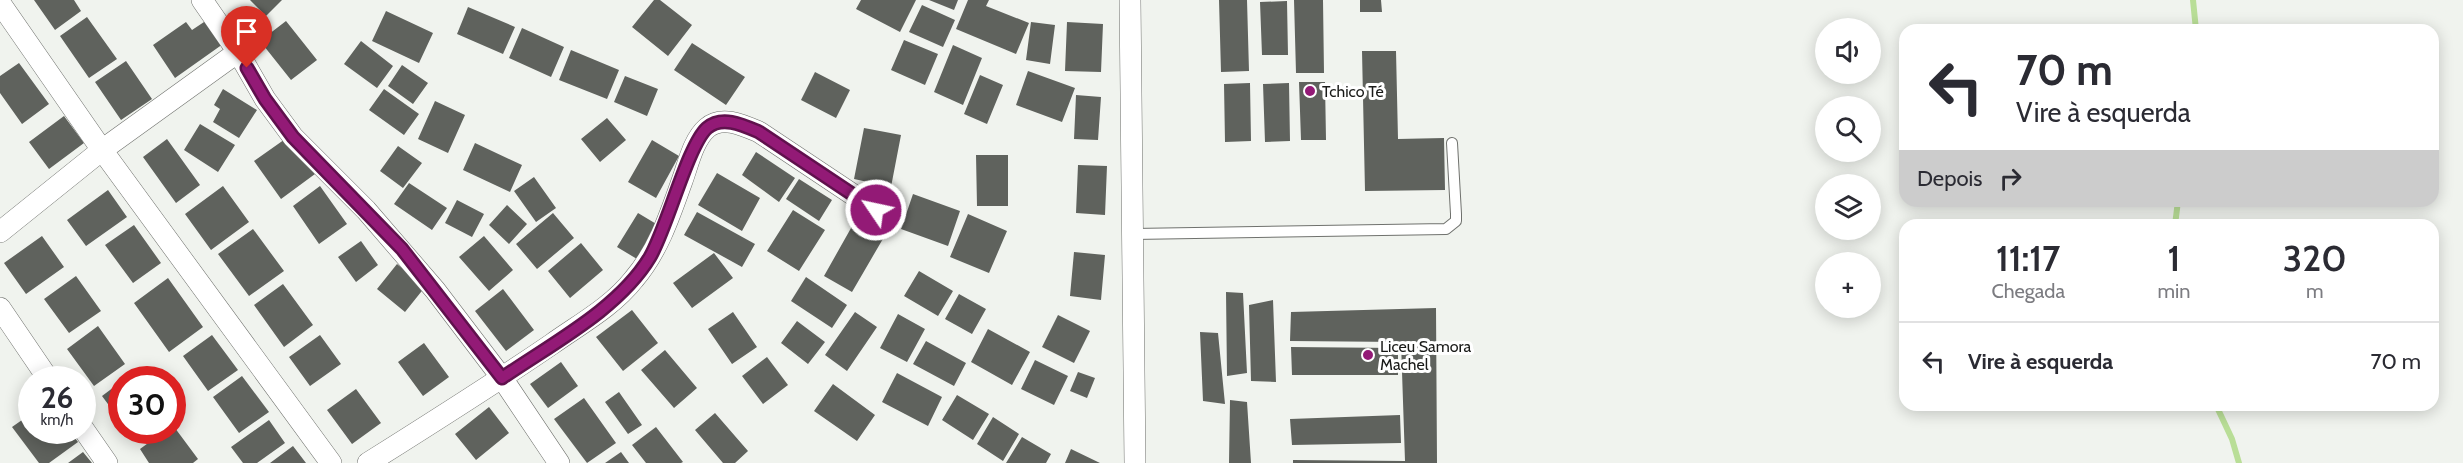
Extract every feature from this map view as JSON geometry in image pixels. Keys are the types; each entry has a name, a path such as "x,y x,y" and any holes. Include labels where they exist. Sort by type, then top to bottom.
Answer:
{"street":[{"path":"202,0 238,52 265,99 293,137 402,249 502,378 558,463"},
{"path":"1130,0 1135,463"},
{"path":"0,3 102,150 331,463"},
{"path":"0,232 102,150 238,52"},
{"path":"368,463 502,378 609,304 634,280 650,258 667,223 696,143 707,128 721,122 739,123 759,132 876,210"},
{"path":"0,308 39,366"},
{"path":"94,444 107,463"}],"lane":[{"path":"1133,234 1446,229 1456,221 1452,143"}],"building":[{"path":"34,0 74,0 81,11 55,30"},
{"path":"250,0 282,0 266,16"},
{"path":"654,0 660,0 692,25 668,56 632,27"},
{"path":"861,0 916,0 900,32 856,9"},
{"path":"929,0 958,0 954,10"},
{"path":"968,0 989,0 986,6 1029,23 1016,54 956,29"},
{"path":"1219,0 1247,0 1249,71 1221,72"},
{"path":"1294,0 1323,0 1324,73 1296,73"},
{"path":"1360,0 1381,0 1382,12 1360,12"},
{"path":"1287,1 1288,55 1262,55 1260,2"},
{"path":"922,5 955,20 943,47 909,32"},
{"path":"468,7 515,27 503,54 457,34"},
{"path":"386,11 433,33 419,63 372,41"},
{"path":"87,17 117,59 89,78 60,36"},
{"path":"207,20 223,44 175,78 153,45 186,22 192,30"},
{"path":"286,21 317,60 291,80 260,41"},
{"path":"1031,22 1055,25 1050,64 1026,60"},
{"path":"1067,22 1103,24 1101,72 1065,71"},
{"path":"522,28 564,47 551,77 509,58"},
{"path":"904,40 938,54 925,85 891,70"},
{"path":"361,41 393,66 377,88 344,64"},
{"path":"692,43 745,77 726,105 674,70"},
{"path":"953,45 982,58 963,105 934,92"},
{"path":"571,50 619,70 607,99 559,80"},
{"path":"1362,51 1396,51 1398,139 1444,138 1445,190 1365,191"},
{"path":"126,61 152,99 121,120 95,82"},
{"path":"19,63 49,104 22,124 0,93 0,76"},
{"path":"402,65 428,83 413,104 388,86"},
{"path":"1028,71 1075,88 1062,122 1016,105"},
{"path":"815,72 850,90 836,118 801,100"},
{"path":"980,75 1003,85 987,124 964,114"},
{"path":"625,76 658,89 647,116 614,102"},
{"path":"1299,82 1325,82 1326,140 1301,140"},
{"path":"1250,83 1251,141 1225,142 1224,84"},
{"path":"1289,83 1290,141 1265,142 1263,84"},
{"path":"223,89 257,110 239,138 213,122 220,109 214,105"},
{"path":"384,89 419,114 404,135 369,110"},
{"path":"1076,95 1101,97 1098,140 1074,139"},
{"path":"435,101 465,115 448,153 418,139"},
{"path":"64,116 84,143 49,169 29,142"},
{"path":"607,118 626,140 600,162 581,139"},
{"path":"200,124 235,145 218,172 184,150"},
{"path":"864,128 901,135 891,187 854,179"},
{"path":"288,137 315,174 281,199 254,161"},
{"path":"167,139 200,185 176,203 143,157"},
{"path":"652,140 679,156 656,198 628,182"},
{"path":"475,143 522,165 510,192 463,170"},
{"path":"398,146 422,163 403,188 380,171"},
{"path":"756,152 795,178 779,202 742,175"},
{"path":"976,155 1008,155 1008,206 977,206"},
{"path":"1078,165 1107,166 1105,215 1076,213"},
{"path":"717,173 760,198 742,231 698,205"},
{"path":"534,177 556,208 536,222 514,191"},
{"path":"799,179 832,200 819,221 786,199"},
{"path":"409,183 447,208 432,230 394,204"},
{"path":"223,186 249,222 211,250 185,214"},
{"path":"320,186 347,224 319,244 293,206"},
{"path":"108,190 127,217 86,246 67,220"},
{"path":"913,194 960,211 948,246 901,229"},
{"path":"457,200 484,214 472,237 445,223"},
{"path":"507,205 527,224 509,244 489,225"},
{"path":"793,210 825,230 799,271 767,251"},
{"path":"697,212 755,244 742,267 684,235"},
{"path":"553,213 574,238 537,269 516,244"},
{"path":"638,213 658,225 637,259 617,247"},
{"path":"968,214 1007,231 989,273 950,257"},
{"path":"855,221 884,237 852,292 824,276"},
{"path":"134,225 161,263 133,283 105,245"},
{"path":"253,229 284,271 249,296 218,254"},
{"path":"42,236 64,267 26,294 4,263"},
{"path":"484,236 513,270 489,291 459,257"},
{"path":"361,241 378,265 356,282 338,257"},
{"path":"581,243 603,270 570,298 548,271"},
{"path":"1074,252 1105,255 1101,300 1070,296"},
{"path":"714,253 733,278 692,308 673,283"},
{"path":"397,264 425,287 405,312 377,289"},
{"path":"919,271 953,291 938,316 904,296"},
{"path":"76,276 101,311 69,333 44,299"},
{"path":"806,277 847,305 832,328 791,301"},
{"path":"168,278 203,327 169,352 134,303"},
{"path":"283,284 313,325 284,347 254,305"},
{"path":"503,289 534,330 506,351 475,311"},
{"path":"1226,292 1243,293 1247,373 1227,376"},
{"path":"959,294 986,309 972,334 945,319"},
{"path":"1273,300 1276,382 1251,381 1249,305"},
{"path":"1436,308 1437,463 1293,463 1293,460 1405,461 1401,342 1290,341 1291,312"},
{"path":"632,310 658,343 623,371 596,337"},
{"path":"733,312 757,347 732,364 708,329"},
{"path":"855,312 877,327 847,371 825,355"},
{"path":"898,314 925,329 907,362 880,348"},
{"path":"1058,315 1090,331 1074,363 1042,347"},
{"path":"797,321 825,342 808,364 781,343"},
{"path":"98,326 125,364 108,366 108,376 96,385 96,366 79,366 67,349"},
{"path":"988,329 1030,352 1012,385 971,362"},
{"path":"1200,332 1218,333 1225,404 1203,401"},
{"path":"212,335 238,370 208,391 183,356"},
{"path":"320,335 341,364 310,386 289,357"},
{"path":"926,341 966,363 954,386 913,364"},
{"path":"424,343 449,377 423,396 398,362"},
{"path":"1291,347 1398,348 1398,375 1292,375"},
{"path":"665,350 697,388 674,408 641,370"},
{"path":"767,357 788,385 763,404 742,376"},
{"path":"1035,360 1068,376 1054,405 1021,389"},
{"path":"561,362 578,386 548,408 530,384"},
{"path":"1078,372 1095,378 1087,398 1070,391"},
{"path":"897,373 942,397 928,426 882,402"},
{"path":"242,376 269,412 239,433 213,397"},
{"path":"833,384 875,415 857,441 814,411"},
{"path":"356,389 381,423 352,444 327,410"},
{"path":"108,392 108,404 102,396"},
{"path":"619,392 642,425 628,434 605,402"},
{"path":"957,395 989,414 973,440 942,420"},
{"path":"584,398 616,443 587,463 554,419"},
{"path":"1230,400 1247,402 1251,463 1229,463"},
{"path":"489,407 509,433 476,460 455,434"},
{"path":"715,413 748,451 735,463 723,463 695,430"},
{"path":"1400,415 1401,443 1292,445 1290,419"},
{"path":"993,417 1019,434 1003,461 977,444"},
{"path":"269,420 285,443 257,463 243,463 231,447"},
{"path":"18,423 18,435 12,427"},
{"path":"656,427 683,462 646,463 632,445"},
{"path":"1022,437 1051,454 1046,463 1006,463"},
{"path":"186,443 198,459 193,463 149,463 140,449 147,444"},
{"path":"25,444 75,444 49,463 39,463"},
{"path":"293,446 306,463 270,463"},
{"path":"1071,449 1100,463 1065,463"},
{"path":"83,452 92,463 68,463"},
{"path":"621,452 629,463 605,463"}],"waterway":[{"path":"2193,0 2195,24"},
{"path":"2176,219 2177,207"},
{"path":"2219,411 2232,439 2239,463"}],"place":[{"name":"Tchico Té","path":"1310,91"},
{"name":"Liceu Samora Machel","path":"1368,355"}],"route":[{"path":"247,68 265,99 293,137 402,249 502,378 609,304 634,280 650,258 667,223 696,143 707,128 721,122 739,123 759,132 876,210"}]}
